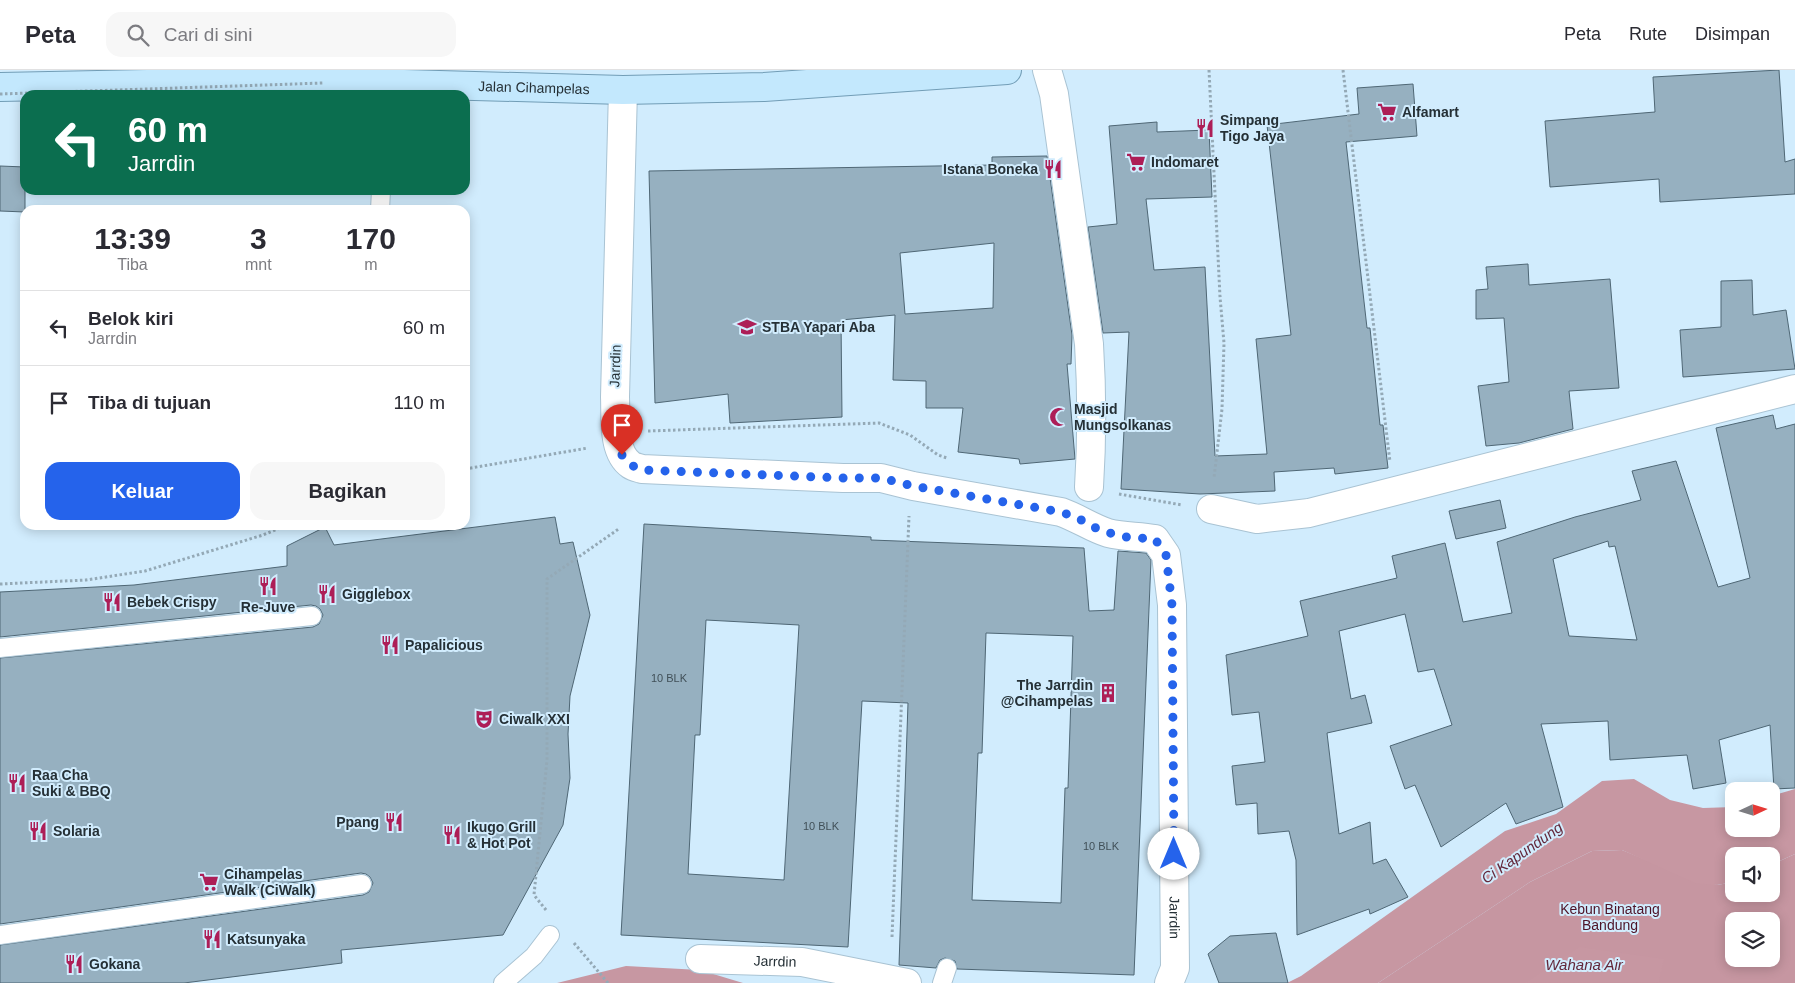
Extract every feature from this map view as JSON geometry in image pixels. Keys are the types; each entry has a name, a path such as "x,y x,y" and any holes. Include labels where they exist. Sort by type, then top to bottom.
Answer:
{"main road":[{"name":"Jalan Cihampelas","path":"0,87 294,81 623,90 764,87 1007,70"}],"street":[{"path":"1047,70 1054,94 1089,344 1091,383 1089,488"},
{"name":"Jarrdin","path":"623,90 615,397 618,443 622,455 631,465 642,470 881,478 913,486 1061,512 1106,532 1126,537 1152,538 1157,541 1166,555 1172,605 1175,968 1169,983"},
{"path":"1211,509 1257,519 1309,514 1795,390"},
{"name":"Jarrdin","path":"700,959 802,962 907,983"}],"lane":[{"path":"0,648 312,616"},
{"path":"0,935 362,884"},
{"path":"502,983 534,956 550,935"}],"path":[{"path":"1209,70 1224,343 1222,408 1211,509"},
{"path":"1343,70 1394,492"},
{"path":"130,90 324,84"},
{"path":"0,94 20,93"},
{"path":"470,468 618,443"},
{"path":"552,917 534,895 547,760 547,579 620,528"},
{"path":"0,584 86,580 145,570 275,530"},
{"path":"892,937 908,530"},
{"path":"571,939 608,983"}],"green space":[{"name":"Kebun Binatang Bandung","path":"1622,850 1717,885 1725,884 1725,902 1780,902 1780,861 1795,854 1795,983 1378,983 1530,882 1592,851"}],"water":[{"name":"Ci Kapundung","path":"1634,779 1670,800 1703,808 1725,807 1725,838 1780,838 1780,793 1795,789 1795,854 1780,861 1780,847 1725,847 1725,884 1717,885 1695,883 1622,850 1592,851 1530,882 1378,983 1287,983 1301,976 1505,831 1556,814 1602,781"},
{"name":"Wahana Air","path":"1579,947 1664,959 1659,982 1525,983"},
{"path":"626,966 700,970 743,983 557,983"}],"building":[{"path":"1779,70 1785,162 1795,159 1795,194 1660,202 1659,179 1550,187 1545,121 1655,112 1653,77"},
{"path":"1413,84 1417,136 1346,142 1367,328 1370,328 1380,425 1383,425 1388,468 1335,474 1334,468 1274,472 1275,491 1200,494 1121,489 1129,332 1103,333 1088,227 1117,224 1109,126 1157,122 1157,132 1209,130 1212,197 1146,199 1154,270 1205,267 1215,456 1267,454 1256,339 1291,335 1267,125 1359,114 1357,88"},
{"name":"STBA Yapari Aba","path":"1047,156 1072,335 1071,364 1067,364 1075,459 1020,464 1019,459 958,452 963,408 926,408 926,381 893,380 895,315 841,320 842,417 730,423 728,394 655,403 649,171 992,165 992,157","holes":["994,243 993,308 905,314 900,253"]},
{"path":"0,166 20,167 20,195 25,195 25,205 20,205 20,212 0,211"},
{"path":"1528,264 1529,285 1610,279 1619,388 1569,391 1573,429 1519,443 1486,446 1478,386 1509,382 1504,318 1476,319 1476,290 1488,289 1486,267"},
{"path":"1752,280 1753,315 1786,310 1795,369 1683,377 1680,330 1721,327 1721,281"},
{"path":"1773,415 1776,429 1795,424 1795,788 1780,789 1780,782 1774,782 1770,725 1719,740 1726,782 1693,789 1687,755 1610,760 1608,721 1541,724 1563,807 1516,824 1506,803 1441,847 1415,785 1405,789 1390,746 1452,725 1434,669 1418,672 1405,614 1339,631 1351,699 1365,695 1372,723 1327,733 1339,834 1370,822 1373,864 1386,859 1408,897 1370,914 1369,909 1297,935 1296,860 1289,831 1258,834 1257,803 1236,805 1232,766 1265,762 1259,712 1232,715 1226,655 1308,636 1300,601 1397,578 1392,556 1445,543 1463,622 1512,613 1497,542 1575,517 1641,500 1632,471 1676,461 1718,587 1750,578 1716,428","holes":["1608,541 1609,547 1615,546 1637,640 1569,636 1553,559"]},
{"path":"1500,500 1506,528 1456,539 1449,511"},
{"path":"555,517 560,544 573,542 590,615 570,696 568,734 570,778 563,825 503,935 341,950 342,963 184,983 0,983 0,945 363,895 369,892 373,883 370,877 361,873 0,924 0,658 313,627 319,624 323,615 320,609 311,605 0,637 0,592 134,585 287,566 287,546 319,530 326,530 334,545 452,530 470,530 470,528"},
{"path":"644,524 871,537 871,540 1084,548 1089,611 1114,610 1118,551 1146,553 1151,560 1134,975 957,969 955,961 945,958 940,960 936,968 899,965 908,703 862,701 848,947 621,935","holes":["706,620 799,625 784,880 688,874 695,735 700,735","986,633 1073,636 1068,788 1065,788 1061,903 972,900 978,753 982,753"]},
{"path":"1276,933 1288,983 1219,983 1208,954 1230,936"}],"place":[{"name":"Alfamart","path":"1387,112"},
{"name":"Simpang Tigo Jaya","path":"1205,128"},
{"name":"Indomaret","path":"1136,162"},
{"name":"Istana Boneka","path":"1053,169"},
{"name":"STBA Yapari Aba","path":"747,327"},
{"name":"Masjid Mungsolkanas","path":"1059,417"},
{"name":"Re-Juve","path":"268,586"},
{"name":"Gigglebox","path":"327,594"},
{"name":"Bebek Crispy","path":"112,602"},
{"name":"Papalicious","path":"390,645"},
{"name":"The Jarrdin @Cihampelas","path":"1108,693"},
{"name":"Ciwalk XXI","path":"484,719"},
{"name":"Raa Cha Suki & BBQ","path":"17,783"},
{"name":"Ppang","path":"394,822"},
{"name":"Solaria","path":"38,831"},
{"name":"Ikugo Grill & Hot Pot","path":"452,835"},
{"name":"Cihampelas Walk (CiWalk)","path":"209,882"},
{"name":"Katsunyaka","path":"212,939"},
{"name":"Gokana","path":"74,964"}],"route":[{"path":"622,455 631,465 642,470 881,478 913,486 1061,512 1106,532 1126,537 1155,539 1166,555 1170,575 1172,605 1174,854"}]}
